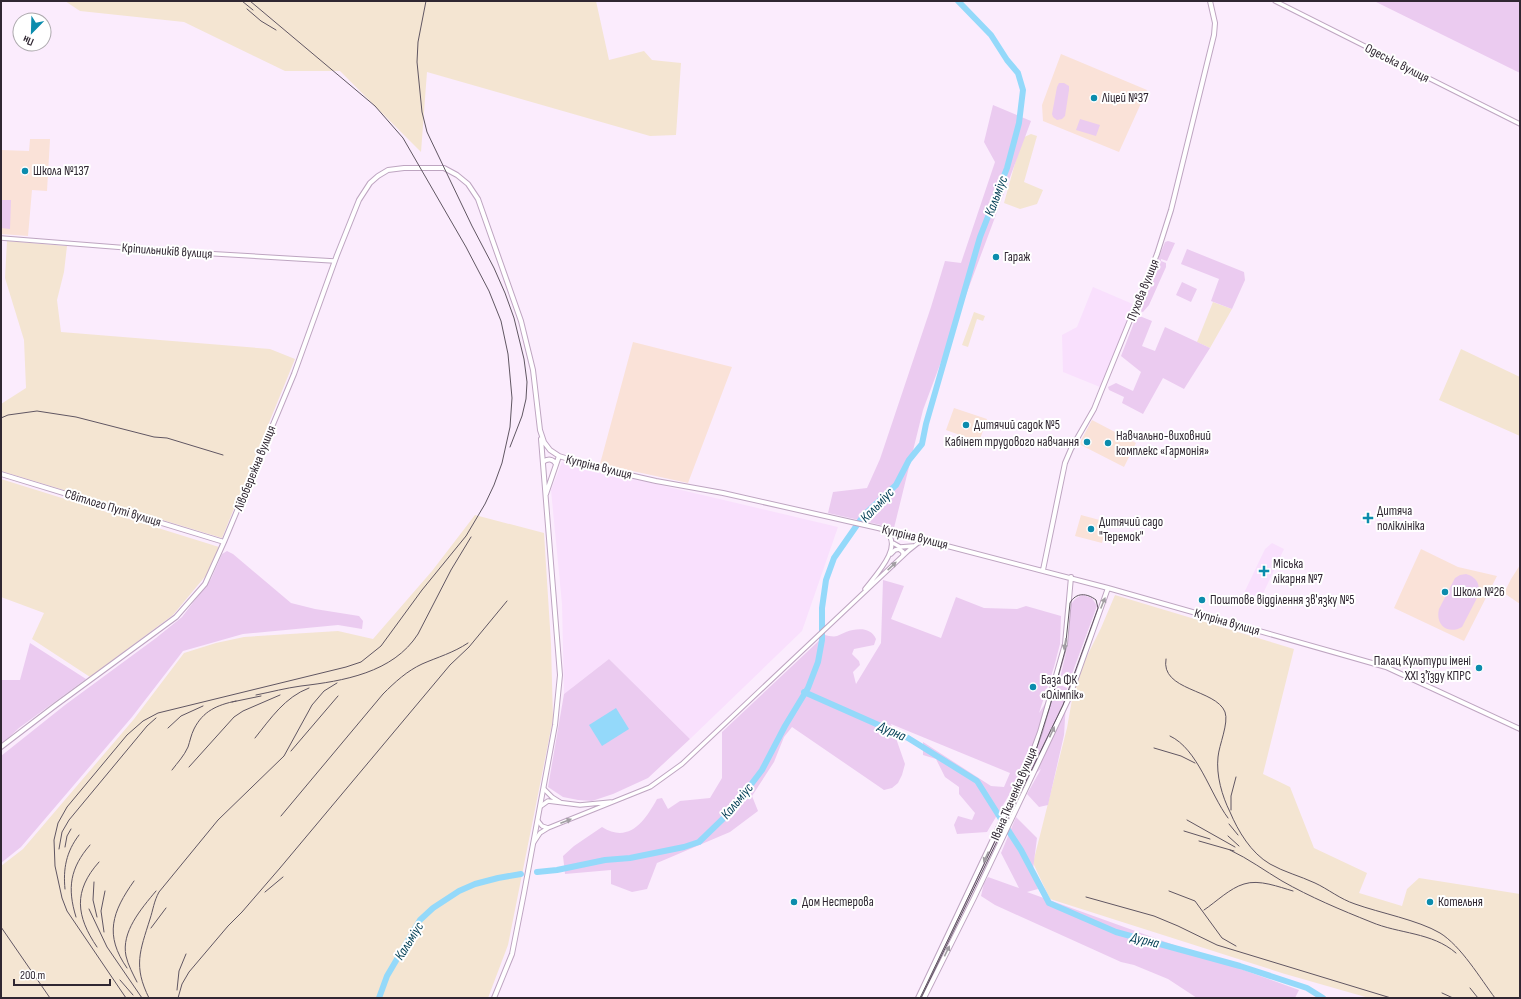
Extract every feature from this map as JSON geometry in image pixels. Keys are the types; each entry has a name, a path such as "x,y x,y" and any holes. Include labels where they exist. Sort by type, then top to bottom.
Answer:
{"main road":[{"name":"Пухова вулиця","path":"1043,570 1065,464 1071,449 1094,409 1142,292 1165,231 1214,35 1215,22 1210,1"},
{"name":"Лівобережна вулиця","path":"1,747 176,617 205,584 294,374 334,261 359,200 370,183 388,170 404,168 445,169"},
{"name":"Купріна вулиця","path":"445,169 457,175 474,191 488,224 522,328 533,370 540,430 544,442 550,450 559,456 594,467 656,481 723,493 901,533 1108,588 1386,667 1520,729"},
{"path":"494,998 512,954 544,789 555,725 560,675 540,430"},
{"path":"545,497 559,456"},
{"path":"543,462 546,459 556,464"},
{"name":"Світлого Путі вулиця","path":"1,474 224,542"},
{"name":"Івана Ткаченка вулиця","path":"918,998 1027,768 1040,732 1065,644 1071,578"},
{"name":"Івана Ткаченка вулиця","path":"924,998 1069,698 1108,588"}],"street":[{"name":"Одеська вулиця","path":"1275,1 1520,124"},
{"name":"Кріпильників вулиця","path":"1,238 166,251 334,261"},
{"path":"880,528 888,533 892,542 900,547 912,546 928,540"},
{"path":"890,554 892,542 896,536 901,533"},
{"path":"534,842 540,833 548,828 650,788 682,764 908,551 912,546 912,536"},
{"path":"860,596 890,554 898,549 903,552 903,555"},
{"path":"544,789 552,797 561,802"},
{"path":"541,806 548,801 580,805 616,801"},
{"path":"538,821 542,826 548,828"}],"shaded area":[{"path":"65,1 596,1 609,60 644,51 652,60 681,63 676,135 650,136 427,72 421,152 340,71 285,71 184,22 80,11"},
{"path":"1374,1 1520,1 1520,73"},
{"name":"Ліцей №37","path":"1061,54 1147,90 1119,152 1043,121 1042,105"},
{"path":"1059,83 1064,83 1069,86 1069,90 1065,116 1062,119 1057,120 1052,114"},
{"path":"993,105 1031,121 923,410 894,528 828,513 833,492 867,488 880,459 945,261 961,263 995,162 984,142"},
{"path":"1080,119 1100,125 1096,136 1076,130"},
{"path":"1031,134 1037,136 1024,182 1043,190 1037,204 1020,209 1004,203 1022,138"},
{"name":"Школа №137","path":"30,139 50,139 47,191 32,190 28,236 1,234 1,150 29,151"},
{"path":"1,200 11,200 10,229 1,228"},
{"path":"7,241 67,246 64,272 57,300 61,332 270,349 295,359 222,538 1,471 1,404 26,388 24,340 5,278"},
{"path":"1168,241 1175,243 1167,261 1161,259 1161,261 1166,263 1166,267 1149,305 1143,312 1137,310 1165,242"},
{"path":"1187,249 1244,272 1245,280 1232,309 1211,301 1219,279 1181,264"},
{"path":"1182,282 1197,289 1191,302 1176,295"},
{"path":"1093,287 1135,305 1100,387 1063,372 1062,335 1077,327"},
{"path":"1213,302 1232,309 1210,348 1197,342"},
{"path":"974,312 985,316 983,321 977,319 968,347 962,345"},
{"path":"1137,315 1152,321 1142,346 1155,351 1165,327 1210,348 1184,389 1163,378 1143,414 1122,403 1124,397 1109,390 1108,387 1116,383 1133,391 1141,372 1121,356"},
{"path":"633,342 732,367 688,483 600,464"},
{"path":"1461,349 1520,377 1520,436 1439,400"},
{"name":"Дитячий садок №5","path":"954,408 987,419 979,442 946,430"},
{"name":"Навчально-виховний комплекс «Гармонія»","path":"1092,420 1136,443 1124,467 1079,444"},
{"path":"562,462 838,527 802,631 690,739 609,659 564,694 562,604 551,490"},
{"path":"1,479 219,547 208,573 173,615 90,677 32,639 44,613 1,597"},
{"path":"475,515 544,533 551,644 553,719 508,945 488,998 1,998 1,866 23,849 134,719 184,653 216,643 244,637 338,631 373,639 432,571"},
{"name":"Дитячий садо \"Теремок\"","path":"1081,515 1107,522 1102,543 1075,536"},
{"name":"Міська лікарня №7","path":"1272,543 1284,549 1260,600 1244,593 1265,549"},
{"name":"Школа №26","path":"1421,549 1458,567 1497,576 1464,641 1394,608"},
{"path":"227,551 233,554 291,603 315,609 359,616 363,621 362,629 338,625 243,634 183,651 132,717 21,847 1,863 1,756 65,705 182,617 211,579 222,554"},
{"path":"1520,565 1520,604 1504,593"},
{"path":"1466,574 1473,577 1477,582 1479,588 1478,596 1462,627 1452,630 1448,629 1441,624 1439,620 1439,609 1455,578"},
{"path":"883,580 904,586 891,619 941,638 956,597 984,608 1017,609 1026,606 1061,616 1060,644 1039,713 1058,684 1067,688 1064,735 1048,805 1039,807 1027,794 1041,769 1009,795 987,832 957,834 954,825 958,816 972,820 975,813 959,794 959,787 945,777 936,759 923,755 923,742 991,786 1004,787 1010,773 891,724 905,764 898,783 892,788 884,790 792,727 784,737 774,762 752,796 758,811 730,832 657,863 647,889 632,892 611,884 611,870 565,874 563,856 574,846 602,827 612,832 620,833 635,828 647,815 657,799 662,798 668,809 680,801 710,798 722,778 722,732 825,635 836,636 845,632 859,629 867,630 874,635 876,639 874,645 854,649 852,654 859,661 860,665 853,672 856,684 881,643"},
{"path":"1083,595 1092,598 1097,606 1069,682 1066,677 1060,678 1067,649 1071,605 1076,598"},
{"path":"1115,595 1294,649 1263,774 1290,787 1314,848 1367,873 1359,893 1402,906 1407,889 1419,878 1520,894 1520,998 1369,998 1285,974 1050,899 1033,863 1067,728 1073,694 1084,662"},
{"path":"30,643 86,679 19,728 1,745 1,680 20,680"},
{"path":"609,659 690,739 648,778 613,794 592,801 563,797 548,787 564,694"},
{"path":"1016,817 1037,838 1033,869 1038,889 1027,892 1299,990 1295,998 1197,998 1168,979 1134,965 1121,962 995,905 981,896 984,883 988,877 1019,888 1001,853"}],"water":[{"path":"616,708 629,729 602,746 589,725"}],"waterway":[{"name":"Кальміус","path":"537,872 557,870 605,860 630,858 684,847 699,842 731,811 762,770 785,726 808,688 818,662 822,640 822,608 826,580 834,558 864,515 896,485 909,460 922,444 926,424 980,237 1007,168 1019,123 1023,90 1018,73 1007,60 991,35 958,1"},
{"name":"Дурна","path":"804,692 908,738 977,781 1001,819"},
{"name":"Дурна","path":"1008,830 1021,850 1049,903 1116,932 1240,966 1307,988 1323,998"},
{"name":"Кальміус","path":"379,998 387,976 420,920 433,908 459,891 475,884 521,874"}],"tram line":[{"path":"920,998 1031,766 1050,706 1065,651 1070,603 1072,599 1078,595 1089,596 1096,600 1098,608 1063,705 921,998"}],"railway":[{"path":"242,1 253,10"},
{"path":"126,998 67,911 62,898 55,866 54,840 58,823 67,807 127,735 143,721 158,713 346,667 361,662 381,646 422,590 466,536 485,504 502,463 510,427 512,398 508,354 501,321 489,291 466,247 403,138 375,106 250,1"},
{"path":"426,1 418,42 417,62 422,112 427,132 505,293 514,318 524,359 527,382 526,399 522,416 510,447"},
{"path":"247,9 261,21 276,30"},
{"path":"1,418 8,415 37,411 76,417 154,437 167,438 223,455"},
{"path":"256,695 350,678 366,673 395,658 408,647 418,634 451,570 471,537"},
{"path":"178,998 182,984 189,972 280,868 450,665 469,647 507,601"},
{"path":"281,816 392,685 406,673 422,664 468,643"},
{"path":"1166,659 1166,670 1171,678 1220,704 1225,712 1226,722 1218,757 1220,785 1227,806 1237,827 1251,848 1275,867 1315,883 1350,902 1410,920 1440,933 1463,954 1495,998"},
{"path":"149,998 141,977 140,958 143,940 159,892 218,820 284,756 312,705 324,691 337,683"},
{"path":"255,738 279,709 300,692 309,688"},
{"path":"189,767 234,717 243,711 280,695"},
{"path":"232,702 261,696"},
{"path":"291,751 338,696"},
{"path":"172,770 183,756 188,747 194,729 206,713 217,707 236,701"},
{"path":"168,728 181,716 203,706"},
{"path":"59,849 62,832 69,820 147,726 156,718"},
{"path":"1170,736 1180,742 1196,761 1221,808 1228,818"},
{"path":"1154,748 1181,756 1195,763"},
{"path":"1231,810 1231,796 1236,777"},
{"path":"1187,820 1235,847"},
{"path":"1229,824 1238,835"},
{"path":"65,847 67,836 71,829"},
{"path":"1184,831 1210,839"},
{"path":"65,889 66,861 68,854 79,835"},
{"path":"1228,836 1239,846"},
{"path":"1199,841 1234,851"},
{"path":"76,917 73,907 71,888 72,879 78,862 90,845"},
{"path":"1230,850 1282,881 1326,903 1382,926 1437,941 1456,953"},
{"path":"97,947 85,925 80,904 81,893 85,883 99,862"},
{"path":"265,892 283,877"},
{"path":"127,968 115,945 113,934 116,913 126,892 134,881"},
{"path":"94,882 93,900 97,917"},
{"path":"1204,910 1223,896 1244,884 1256,882 1293,891"},
{"path":"104,932 101,911 105,891"},
{"path":"137,982 126,956 126,938 144,905 156,891"},
{"path":"1169,891 1195,901 1222,938 1236,946"},
{"path":"1086,897 1154,916 1217,945 1391,998"},
{"path":"151,928 166,908"},
{"path":"89,909 107,947 142,998"},
{"path":"1,927 50,998"},
{"path":"177,990 179,971 186,954"},
{"path":"120,980 133,995"},
{"path":"1470,988 1478,998"},
{"path":"1442,993 1453,998"}],"place":[{"name":"Ліцей №37","path":"1094,98"},
{"name":"Школа №137","path":"25,171"},
{"name":"Гараж","path":"996,257"},
{"name":"Дитячий садок №5","path":"966,425"},
{"name":"Кабінет трудового навчання","path":"1087,442"},
{"name":"Навчально-виховний комплекс «Гармонія»","path":"1108,443"},
{"name":"Дитяча поліклініка","path":"1368,518"},
{"name":"Дитячий садо \"Теремок\"","path":"1091,529"},
{"name":"Міська лікарня №7","path":"1264,571"},
{"name":"Школа №26","path":"1445,592"},
{"name":"Поштове відділення зв'язку №5","path":"1202,600"},
{"name":"Палац Культури імені XXI з'їзду КПРС","path":"1479,668"},
{"name":"База ФК «Олімпік»","path":"1033,687"},
{"name":"Дом Нестерова","path":"794,902"},
{"name":"Котельня","path":"1430,902"}]}
